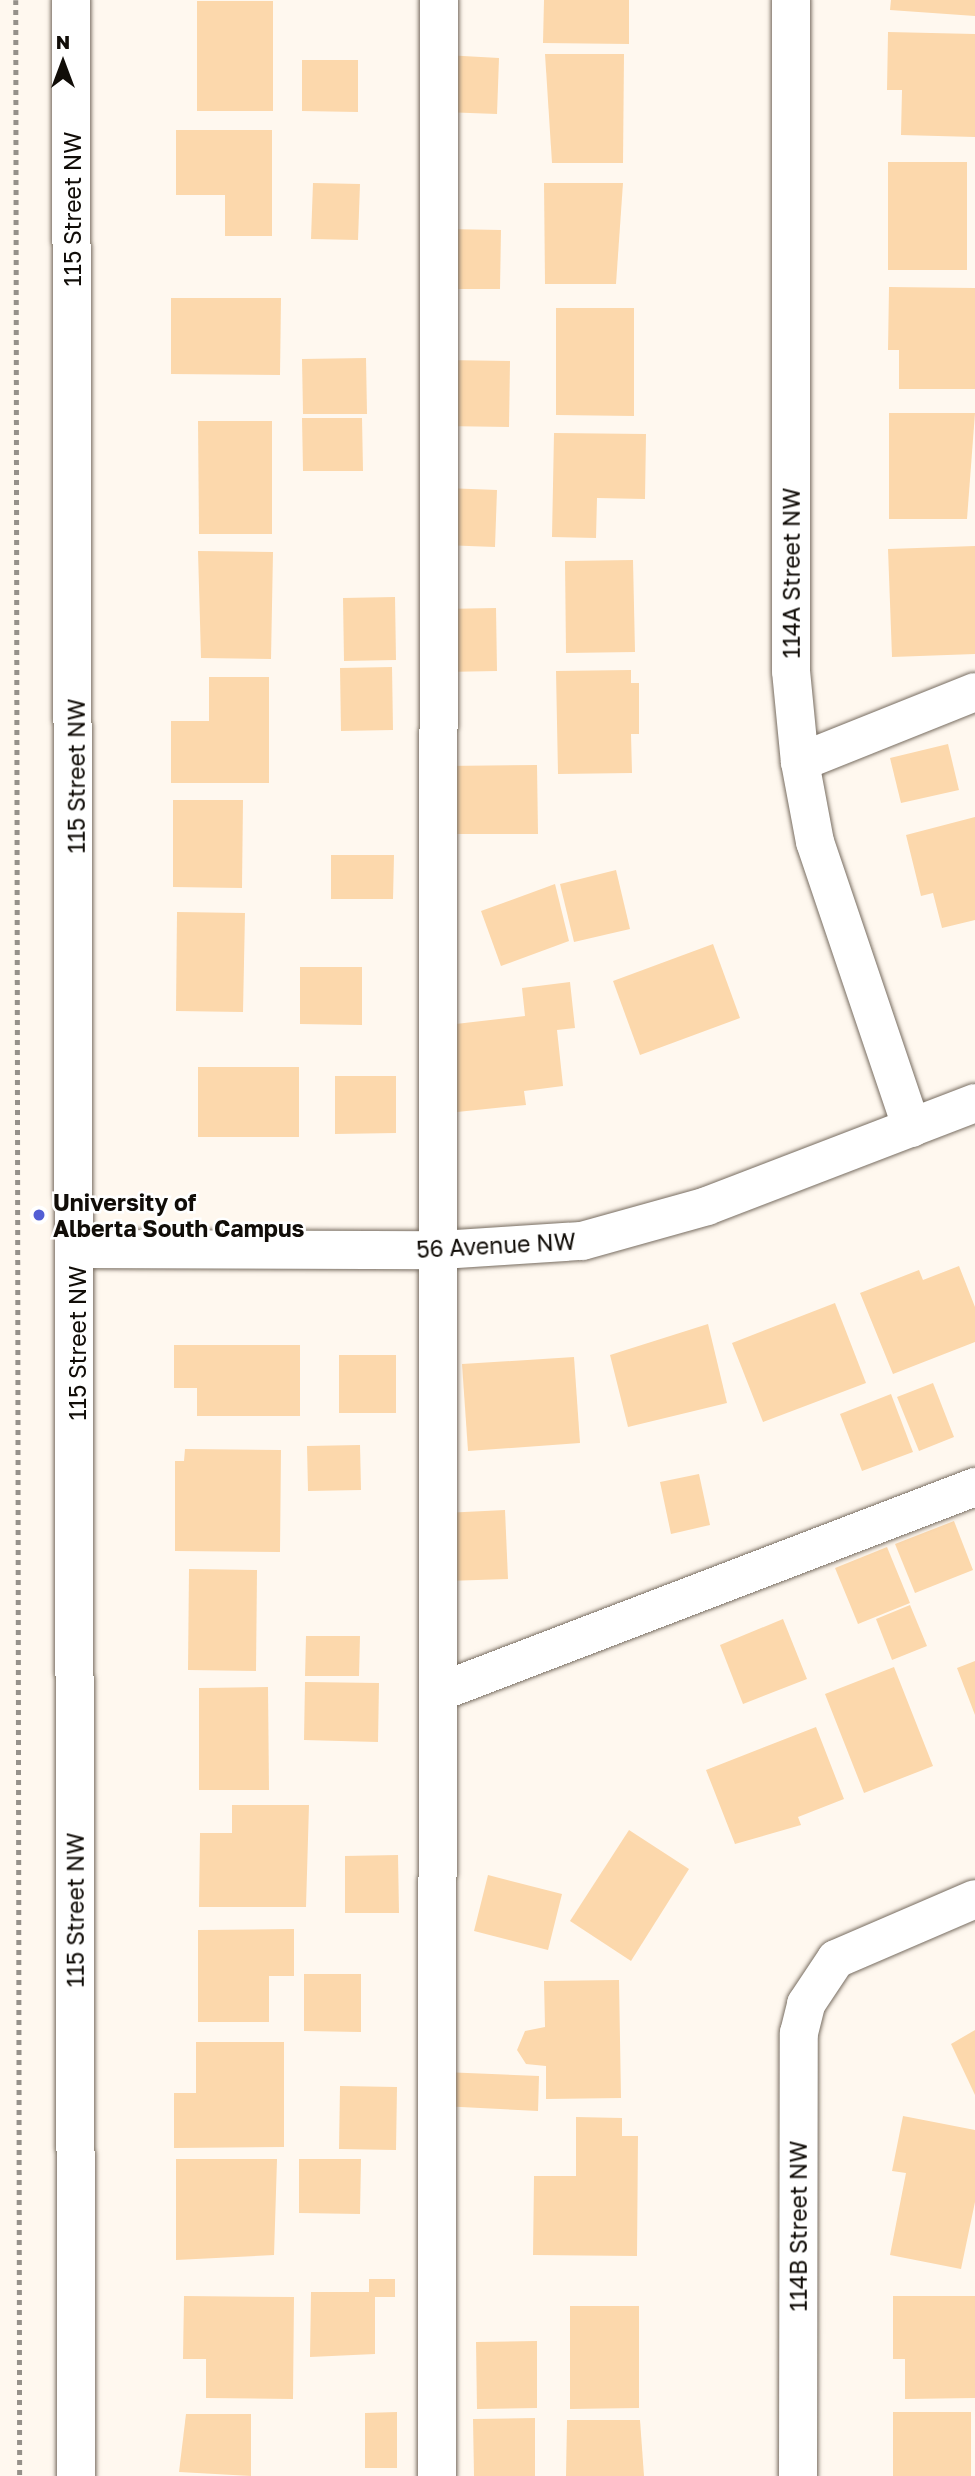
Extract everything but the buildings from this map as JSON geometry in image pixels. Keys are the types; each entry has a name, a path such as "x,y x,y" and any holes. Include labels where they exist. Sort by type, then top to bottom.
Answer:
{"street":[{"name":"115 Street NW","path":"71,0 78,1249 76,2476"},
{"path":"438,2476 442,1691 439,0"},
{"name":"114A Street NW","path":"792,0 791,671 800,762 815,842 912,1128"},
{"path":"800,762 975,692"},
{"name":"56 Avenue NW","path":"78,1249 517,1249 627,1230 975,1103"},
{"path":"442,1691 975,1488"},
{"name":"114B Street NW","path":"798,2476 799,2033 818,1981 836,1959 862,1943 975,1899"}],"path":[{"path":"16,0 20,2476"}],"place":[{"name":"University of Alberta South Campus","path":"39,1215"}]}
